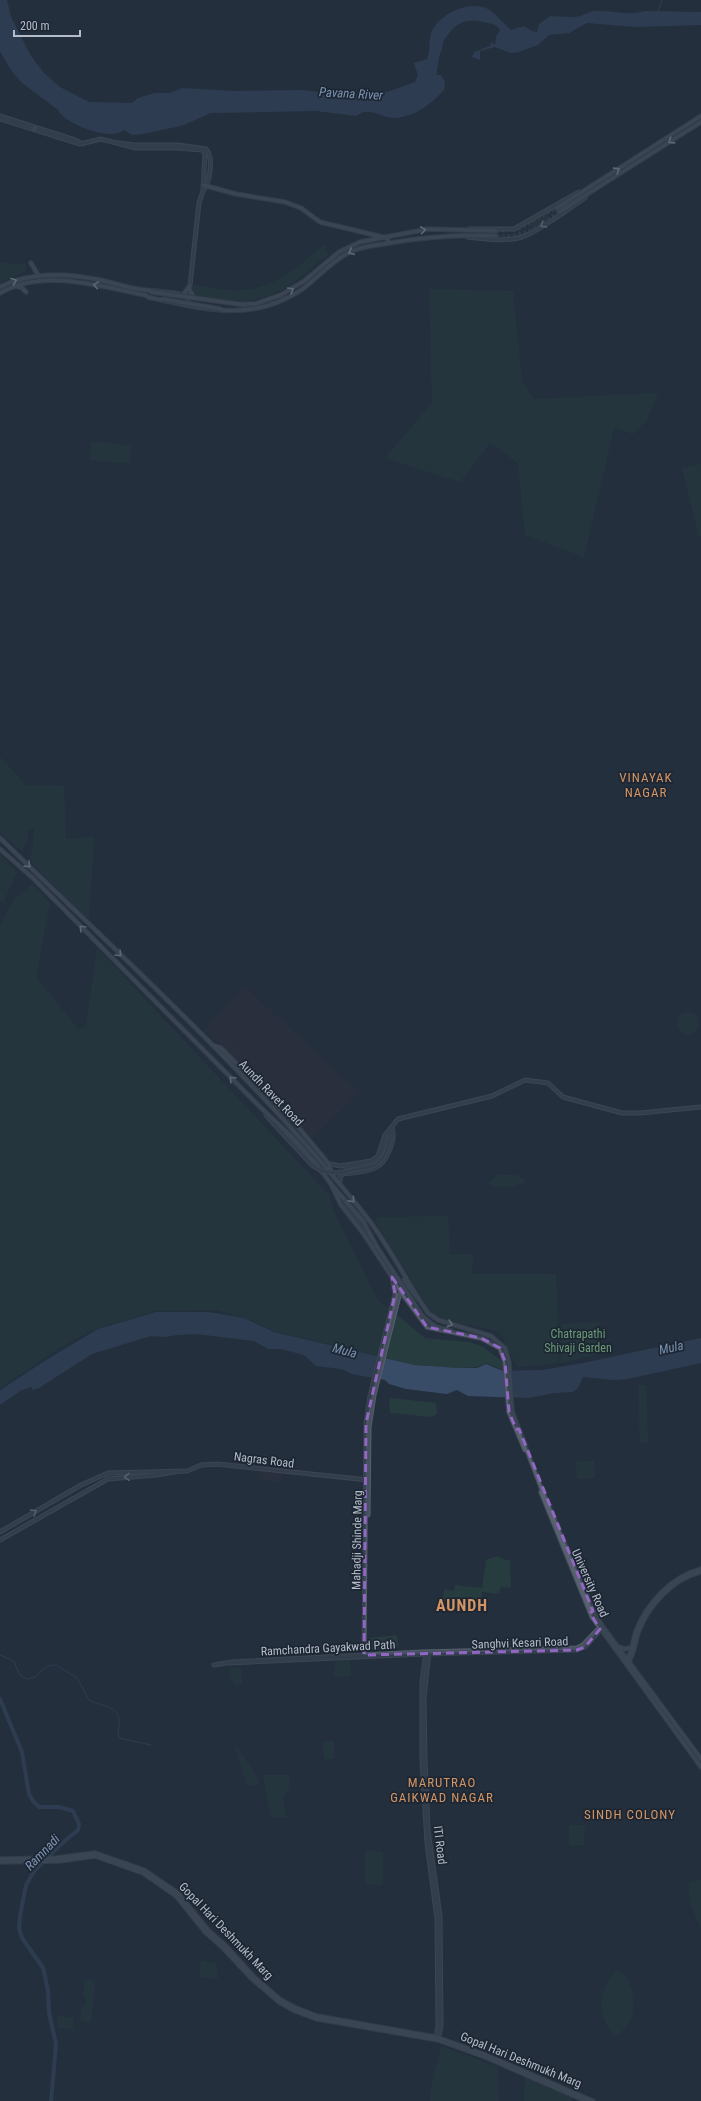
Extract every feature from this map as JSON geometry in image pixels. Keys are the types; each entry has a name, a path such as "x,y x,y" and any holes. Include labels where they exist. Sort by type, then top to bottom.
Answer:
{"main road":[{"path":"559,212 701,116"},
{"path":"0,118 84,144 97,139 118,142 203,148 208,151 210,155 209,176 199,203 190,287 191,296 188,306"},
{"path":"556,208 641,161 701,122"},
{"path":"118,142 136,148 178,148 202,150 206,156 205,186"},
{"path":"205,186 236,194 285,202 301,208 320,222 385,237 389,243"},
{"path":"468,230 473,228 514,229 580,191 585,193"},
{"path":"462,235 503,239 522,237 585,198 585,193"},
{"path":"0,287 24,277 38,275 86,278 148,291 245,305 255,304 281,295 297,286 344,248 360,242 428,229 496,231"},
{"path":"145,295 148,298 188,306 232,311 256,309 283,300 307,285 343,256 360,248 428,236 496,236"},
{"path":"31,263 38,275"},
{"path":"0,293 26,282 65,281 98,285 232,311"},
{"path":"15,286 22,288 26,292"},
{"path":"183,295 190,287"},
{"path":"148,291 255,304"},
{"name":"Aundh Ravet Road","path":"0,838 210,1044 331,1172 340,1185 366,1215 428,1313 438,1320 483,1333 496,1339 505,1348 507,1362"},
{"name":"Aundh Ravet Road","path":"0,848 34,879 260,1107 293,1138 363,1221 374,1245"},
{"path":"210,1044 221,1048 293,1121 329,1164 331,1172"},
{"path":"320,1162 340,1166 375,1159 386,1135 398,1119 404,1116 492,1096 525,1080 548,1083 563,1097 627,1113 701,1106"},
{"path":"260,1107 312,1165 328,1173 378,1164 382,1160 391,1137 392,1128"},
{"path":"347,1168 377,1161 392,1128"},
{"path":"340,1185 340,1177 343,1174 374,1169 385,1161 394,1138 392,1128"},
{"path":"331,1184 341,1205 374,1245 422,1317 436,1327 495,1344 504,1355 507,1362"},
{"path":"344,1203 367,1233 392,1277 394,1277 401,1292 427,1327 455,1334 464,1334"},
{"path":"392,1255 396,1266 414,1296 420,1301"},
{"path":"368,1425 370,1396 395,1294 392,1277"},
{"path":"368,1425 399,1296 408,1286"},
{"name":"University Road","path":"507,1362 510,1407 592,1612 601,1627 701,1767"},
{"name":"Mahadji Shinde Marg","path":"365,1656 368,1425"},
{"name":"Nagras Road","path":"180,1471 187,1471 200,1465 217,1464 367,1481"},
{"path":"0,1532 81,1485 108,1473 180,1471"},
{"path":"0,1540 108,1479 157,1475 180,1471"},
{"path":"21,1520 26,1525"},
{"path":"627,1662 640,1622 657,1596 689,1573 701,1570"},
{"path":"634,1668 633,1654 642,1623 659,1598 666,1591 690,1575 701,1570"},
{"name":"University Road","path":"601,1627 617,1646 627,1662 634,1668 701,1759"},
{"name":"Sanghvi Kesari Road","path":"427,1653 577,1650 585,1647 601,1627"},
{"path":"617,1646 625,1649 632,1647"},
{"name":"Ramchandra Gayakwad Path","path":"214,1665 228,1663 427,1653"},
{"name":"ITI Road","path":"427,1653 421,1698 422,1760 427,1843 437,1919 437,2039"},
{"path":"627,1662 633,1654"},
{"name":"Gopal Hari Deshmukh Marg","path":"0,1860 54,1860 95,1856 112,1860 148,1874 178,1893 208,1930 226,1946 250,1973 287,2003 317,2016 437,2039 486,2055 593,2101"},
{"name":"Gopal Hari Deshmukh Marg","path":"437,2039 485,2057 586,2101"}],"highlighted area":[{"path":"392,1277 427,1327 481,1338 500,1348 505,1362 509,1412 516,1429 519,1429 593,1611 590,1613 600,1629 585,1647 577,1650 364,1655 366,1423 395,1294"}],"shaded area":[{"path":"245,987 359,1093 312,1138 205,1030"},
{"path":"261,1471 283,1474 281,1482 259,1480"}],"green space":[{"path":"546,212 550,219 532,230 528,222"},
{"path":"324,245 329,255 293,283 269,296 257,299 234,300 195,295 193,285 244,290 272,283 290,272"},
{"path":"0,262 14,265 24,263 26,265 25,272 0,283"},
{"path":"429,289 513,291 522,381 534,399 658,393 647,420 633,434 614,428 584,557 525,535 518,463 490,443 460,482 385,458 432,403"},
{"path":"92,441 131,446 130,464 89,460"},
{"path":"701,464 701,536 699,536 682,468"},
{"path":"0,757 26,785 64,786 66,839 94,837 89,920 29,860 33,848 34,829 28,830 28,839 22,851 0,833"},
{"path":"0,854 17,872 3,903 0,901"},
{"path":"32,884 50,903 36,977 78,1029 86,1026 97,948 329,1195 334,1212 377,1299 425,1338 470,1342 483,1347 502,1361 503,1370 486,1363 477,1367 459,1368 414,1365 274,1331 249,1319 216,1310 156,1311 98,1328 69,1342 0,1388 0,925 14,899"},
{"path":"688,1012 696,1015 699,1023 696,1031 688,1034 680,1031 677,1023 680,1015"},
{"path":"498,1175 516,1175 525,1182 511,1187 497,1186 488,1183"},
{"path":"448,1216 450,1254 474,1254 471,1274 556,1274 559,1363 517,1367 501,1334 493,1330 448,1320 432,1313 375,1221 378,1217"},
{"name":"Chatrapathi Shivaji Garden","path":"600,1322 598,1354 561,1363 560,1324"},
{"path":"638,1385 646,1385 648,1443 640,1443"},
{"path":"392,1398 436,1403 437,1414 431,1417 390,1413 389,1400"},
{"path":"576,1461 594,1461 595,1478 577,1479"},
{"path":"498,1556 502,1559 510,1560 511,1588 501,1587 499,1594 482,1592 481,1606 470,1605 470,1599 453,1600 453,1606 442,1605 444,1589 454,1591 455,1585 482,1588 486,1560"},
{"path":"397,1635 398,1647 370,1650 369,1638"},
{"path":"350,1660 351,1676 334,1677 335,1661"},
{"path":"229,1668 241,1668 242,1684 234,1685 234,1681 230,1682"},
{"path":"334,1741 334,1759 324,1759 323,1742"},
{"path":"234,1743 258,1778 259,1785 247,1786"},
{"path":"263,1775 290,1775 289,1788 283,1797 286,1817 271,1818"},
{"path":"569,1825 585,1825 584,1845 569,1845"},
{"path":"365,1850 383,1852 383,1885 365,1884"},
{"path":"701,1879 701,1927 692,1906 689,1894 689,1883"},
{"path":"201,1961 216,1963 218,1979 199,1977"},
{"path":"617,1970 624,1975 629,1983 633,2003 629,2022 624,2030 616,2035 611,2031 603,2016 602,2002 605,1988"},
{"path":"85,1980 95,1981 91,2023 80,2021 82,2007 86,2004 86,1998 83,1994"},
{"path":"58,2016 74,2017 73,2029 57,2028"},
{"path":"441,2046 498,2067 499,2101 430,2101 430,2092"},
{"path":"525,2076 572,2097 572,2101 524,2101"}],"water":[{"path":"0,0 7,0 11,17 31,56 44,73 60,87 89,102 132,103 138,98 155,93 170,93 182,88 234,91 302,90 345,95 387,92 415,82 418,75 414,63 427,59 432,31 442,19 464,7 472,6 488,9 511,30 524,26 537,32 539,24 550,16 577,17 596,11 627,13 645,11 701,12 701,25 636,27 587,23 569,33 549,35 538,45 519,52 511,53 495,47 480,51 480,60 472,57 474,52 490,46 491,42 495,45 496,37 500,30 495,25 484,22 464,22 455,27 443,42 442,50 435,66 433,75 441,75 445,82 444,90 434,100 410,115 391,118 371,112 362,113 357,116 316,111 211,113 181,126 132,135 124,130 118,133 110,134 100,133 79,126 69,121 58,110 21,82 11,70 0,51"},
{"name":"Mula","path":"156,1312 208,1312 244,1318 274,1332 414,1365 477,1368 486,1364 503,1371 542,1370 583,1363 701,1338 701,1363 627,1379 614,1380 583,1377 578,1388 573,1392 554,1393 529,1398 468,1396 457,1390 447,1394 406,1389 389,1384 385,1380 352,1374 341,1369 316,1366 304,1355 281,1349 268,1349 254,1341 196,1334 165,1337 151,1336 92,1354 39,1388 33,1390 31,1387 20,1391 0,1405 0,1391 2,1389 46,1360 98,1329"}],"waterway":[{"path":"658,11 662,0"},
{"name":"Pavana River","path":"434,79 437,56"},
{"path":"0,1655 14,1661 19,1674 27,1679 35,1677 47,1666 56,1665 77,1678 89,1700 115,1711 119,1720 119,1738 151,1745"},
{"name":"Ramnadi","path":"0,1699 22,1752 29,1794 33,1801 39,1807 59,1807 73,1811 79,1824 78,1830 60,1845 34,1871 26,1885 20,1916 19,1928 22,1938 43,1968 48,1990 49,2013 56,2044 51,2101"}],"tunnel":[{"path":"496,231 518,230 557,208"},
{"path":"496,236 522,233 559,212"},
{"path":"333,1187 332,1180 336,1172 347,1168"}],"district":[{"name":"VINAYAK NAGAR","path":"646,784"},
{"name":"AUNDH","path":"462,1605"},
{"name":"MARUTRAO GAIKWAD NAGAR","path":"442,1790"},
{"name":"SINDH COLONY","path":"630,1814"}]}
